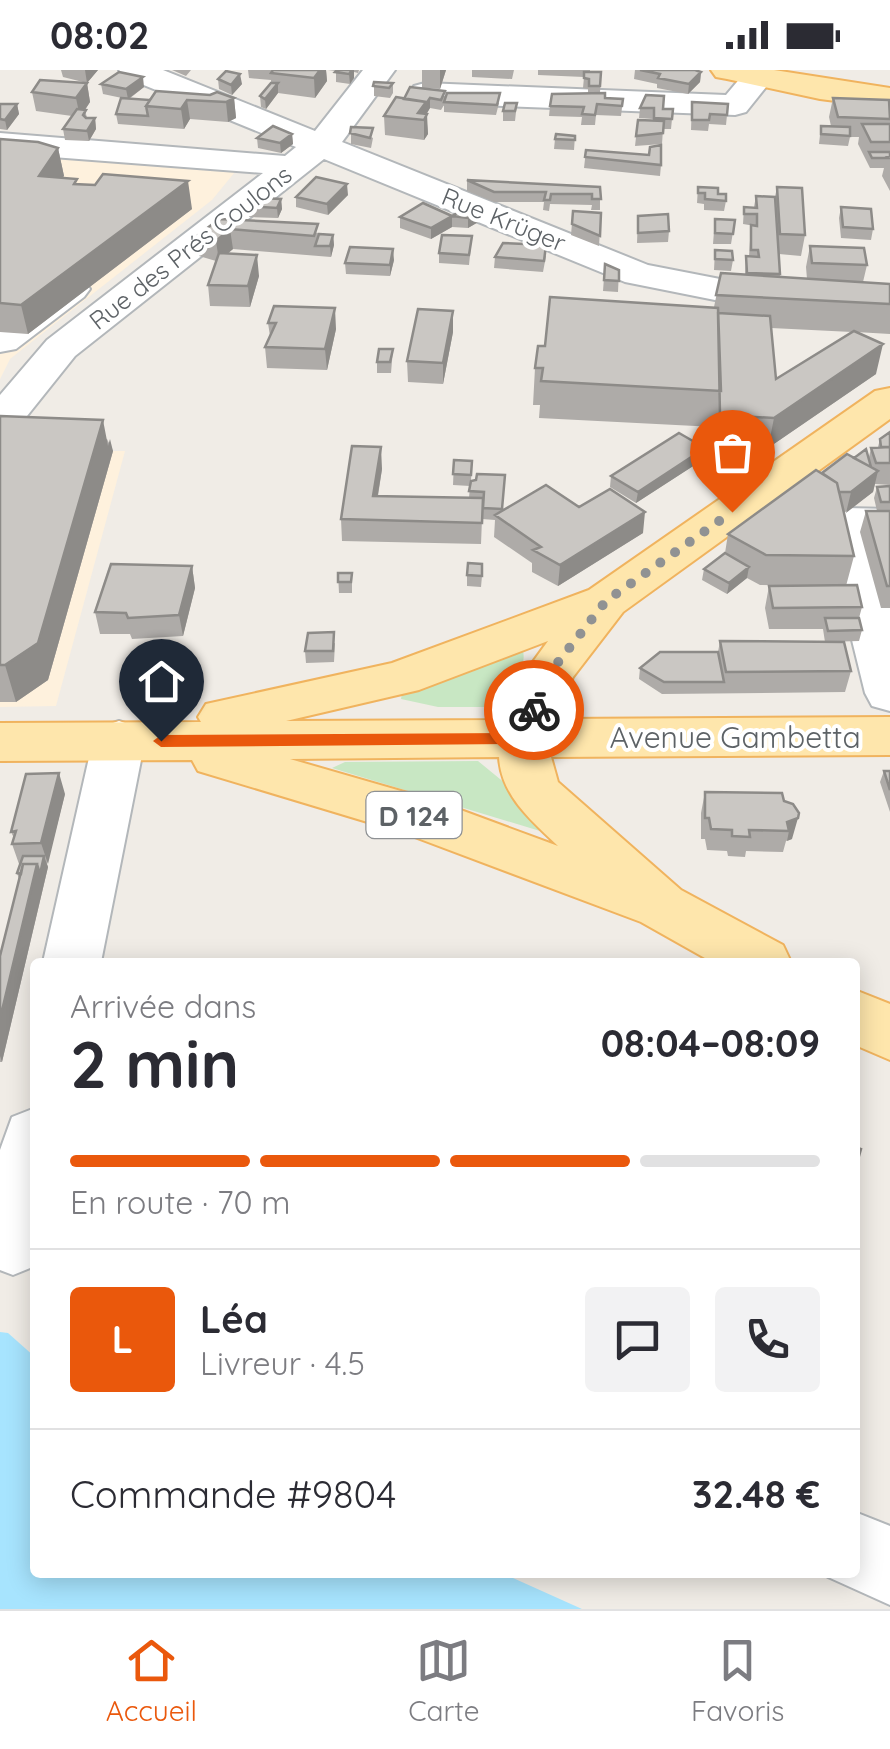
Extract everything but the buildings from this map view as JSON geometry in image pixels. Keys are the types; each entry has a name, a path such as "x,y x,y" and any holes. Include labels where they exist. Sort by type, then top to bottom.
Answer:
{"main road":[{"path":"769,74 884,96"},
{"path":"140,740 400,678 606,601 890,400"},
{"path":"524,738 552,670 606,601"},
{"name":"Avenue Gambetta","path":"0,742 890,736"},
{"name":"D 124","path":"524,738 526,771 539,796 661,906 755,958"},
{"name":"Avenue Gambetta","path":"140,740 420,817 661,906"},
{"path":"860,1017 890,1034"}],"street":[{"name":"Rue Krüger","path":"135,70 638,274 720,290 890,301"},
{"path":"373,78 426,94 735,105 769,74"},
{"name":"Rue des Prés Coulons","path":"6,422 60,348 124,306 322,144 348,116 373,78"},
{"path":"0,143 258,162 292,168"},
{"path":"2,341 95,270"},
{"path":"890,523 846,522 890,693"},
{"path":"73,958 140,740"},
{"path":"16,1245 30,1165"},
{"path":"860,1552 890,1566"}],"shaded area":[{"path":"0,153 235,172 212,200 10,359 0,379"},
{"path":"0,451 125,451 56,706 0,707"}],"green space":[{"path":"523,651 518,675 487,707 438,707 401,699 402,693"},
{"path":"478,761 511,788 540,831 332,768 345,762"}],"water":[{"path":"0,1332 8,1333 30,1353 30,1578 513,1578 582,1609 0,1609"}],"way so far":[{"path":"534,710 552,670 606,601 732,512"}],"route":[{"path":"161,741 524,738 534,710"}]}
